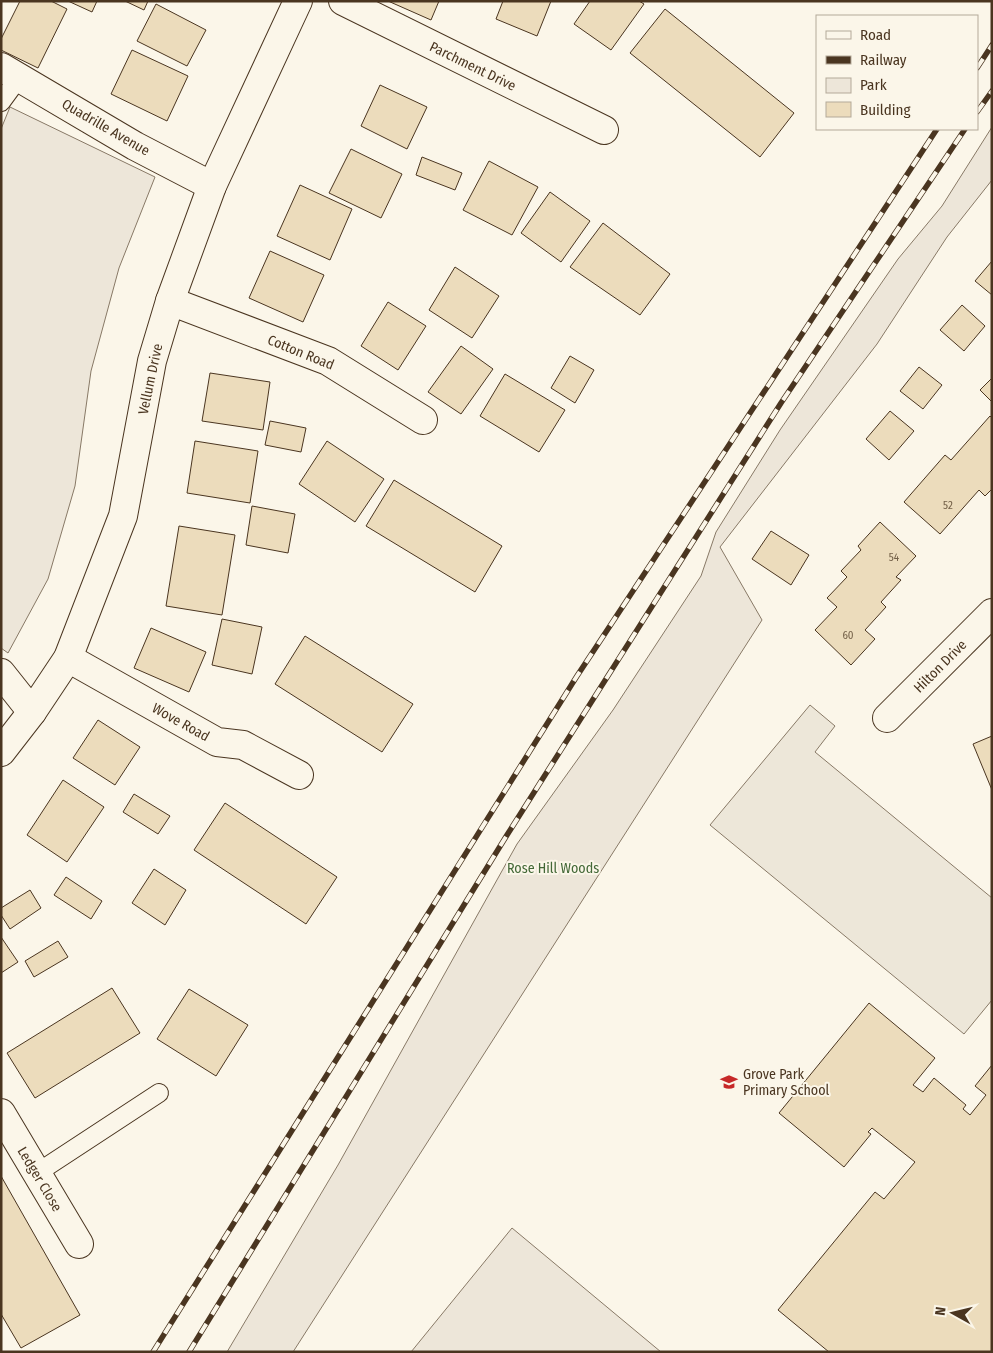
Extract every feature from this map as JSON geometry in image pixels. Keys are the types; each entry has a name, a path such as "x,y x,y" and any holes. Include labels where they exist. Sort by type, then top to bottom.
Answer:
{"street":[{"name":"Vellum Drive","path":"1,752 32,712 68,658 124,516 152,361 170,301 212,186 298,1"},
{"name":"Parchment Drive","path":"343,1 604,130"},
{"name":"Quadrille Avenue","path":"11,71 135,146 212,186"},
{"name":"Cotton Road","path":"170,301 328,361 423,420"},
{"name":"Hilton Drive","path":"887,718 992,614"},
{"name":"Wove Road","path":"68,658 216,742 243,745 299,775"},
{"path":"1,673 32,712"},
{"name":"Ledger Close","path":"1,1113 79,1244"}],"lane":[{"path":"1,102 11,71"},
{"path":"37,1173 159,1093"}],"green space":[{"path":"10,107 155,177 119,268 91,371 75,486 48,579 8,653 1,648 1,129"},
{"name":"Rose Hill Woods","path":"992,127 992,180 947,237 877,344 720,547 762,620 293,1352 227,1352 338,1165 517,844 613,710 701,576 716,532 780,430 898,259 942,206"},
{"path":"512,1228 661,1352 411,1352"}],"shaded area":[{"path":"810,705 835,726 815,752 992,898 992,1000 964,1034 710,825"}],"building":[{"path":"20,1 51,1 67,9 38,68 1,50 1,39"},
{"path":"68,1 97,1 92,12"},
{"path":"125,1 148,1 144,10"},
{"path":"388,1 439,1 431,20"},
{"path":"503,1 551,1 537,36 496,19"},
{"path":"590,1 639,1 644,4 611,50 574,24"},
{"path":"156,4 206,30 187,66 137,41"},
{"path":"665,9 794,113 760,157 630,53"},
{"path":"132,50 188,76 167,121 111,94"},
{"path":"380,85 427,107 407,149 361,126"},
{"path":"351,149 402,174 381,218 329,193"},
{"path":"422,157 462,173 455,190 416,175"},
{"path":"489,161 538,187 512,235 463,210"},
{"path":"300,185 352,209 330,260 277,236"},
{"path":"550,192 590,221 561,262 521,233"},
{"path":"603,223 670,274 640,315 570,267"},
{"path":"270,251 324,275 303,322 249,298"},
{"path":"992,261 992,295 975,281"},
{"path":"455,267 499,296 472,338 429,310"},
{"path":"388,302 426,326 398,370 361,346"},
{"path":"962,305 985,326 964,351 940,330"},
{"path":"461,346 493,369 461,414 428,392"},
{"path":"570,356 594,370 575,403 551,388"},
{"path":"919,367 942,385 923,409 900,391"},
{"path":"210,373 270,382 263,430 202,421"},
{"path":"505,374 565,410 539,452 480,416"},
{"path":"992,378 992,402 980,390"},
{"path":"890,411 914,431 889,460 866,439"},
{"path":"990,416 992,418 992,489 985,496 979,490 940,534 904,502 945,455 951,460"},
{"path":"270,421 306,428 301,452 265,445"},
{"path":"195,441 258,451 250,503 187,493"},
{"path":"327,441 384,479 355,522 299,484"},
{"path":"394,480 502,546 475,592 366,526"},
{"path":"252,506 295,514 288,553 246,545"},
{"path":"880,522 916,556 896,577 901,580 881,602 886,607 865,630 875,639 851,665 815,630 837,607 827,598 847,577 841,571 861,550 858,546"},
{"path":"179,526 235,535 222,615 166,606"},
{"path":"771,531 809,555 791,585 752,559"},
{"path":"222,619 262,627 252,674 212,665"},
{"path":"151,628 206,652 189,692 134,668"},
{"path":"305,636 413,704 382,752 275,684"},
{"path":"98,720 140,747 115,785 73,758"},
{"path":"992,736 992,790 973,744"},
{"path":"63,780 104,807 67,862 27,835"},
{"path":"134,794 170,816 158,834 123,812"},
{"path":"225,803 337,877 306,924 194,850"},
{"path":"154,869 186,890 165,925 132,903"},
{"path":"66,877 102,901 91,919 54,895"},
{"path":"30,890 41,908 10,929 1,915 1,908"},
{"path":"1,937 18,962 1,973"},
{"path":"58,941 68,957 34,977 25,961"},
{"path":"112,988 140,1033 35,1098 7,1053"},
{"path":"189,989 248,1025 216,1076 157,1039"},
{"path":"869,1003 935,1058 913,1085 923,1092 934,1078 966,1105 963,1109 970,1115 986,1095 975,1086 992,1065 992,1352 829,1352 778,1310 875,1192 884,1199 915,1162 872,1128 868,1132 871,1134 844,1167 779,1113"},
{"path":"1,1176 80,1315 21,1348 1,1314"}],"railway":[{"path":"978,66 992,45"},
{"path":"978,111 992,91"},
{"path":"153,1352 577,676 936,130"},
{"path":"189,1352 507,835 781,403 964,130"}],"place":[{"name":"Grove Park Primary School","path":"729,1082"}]}
